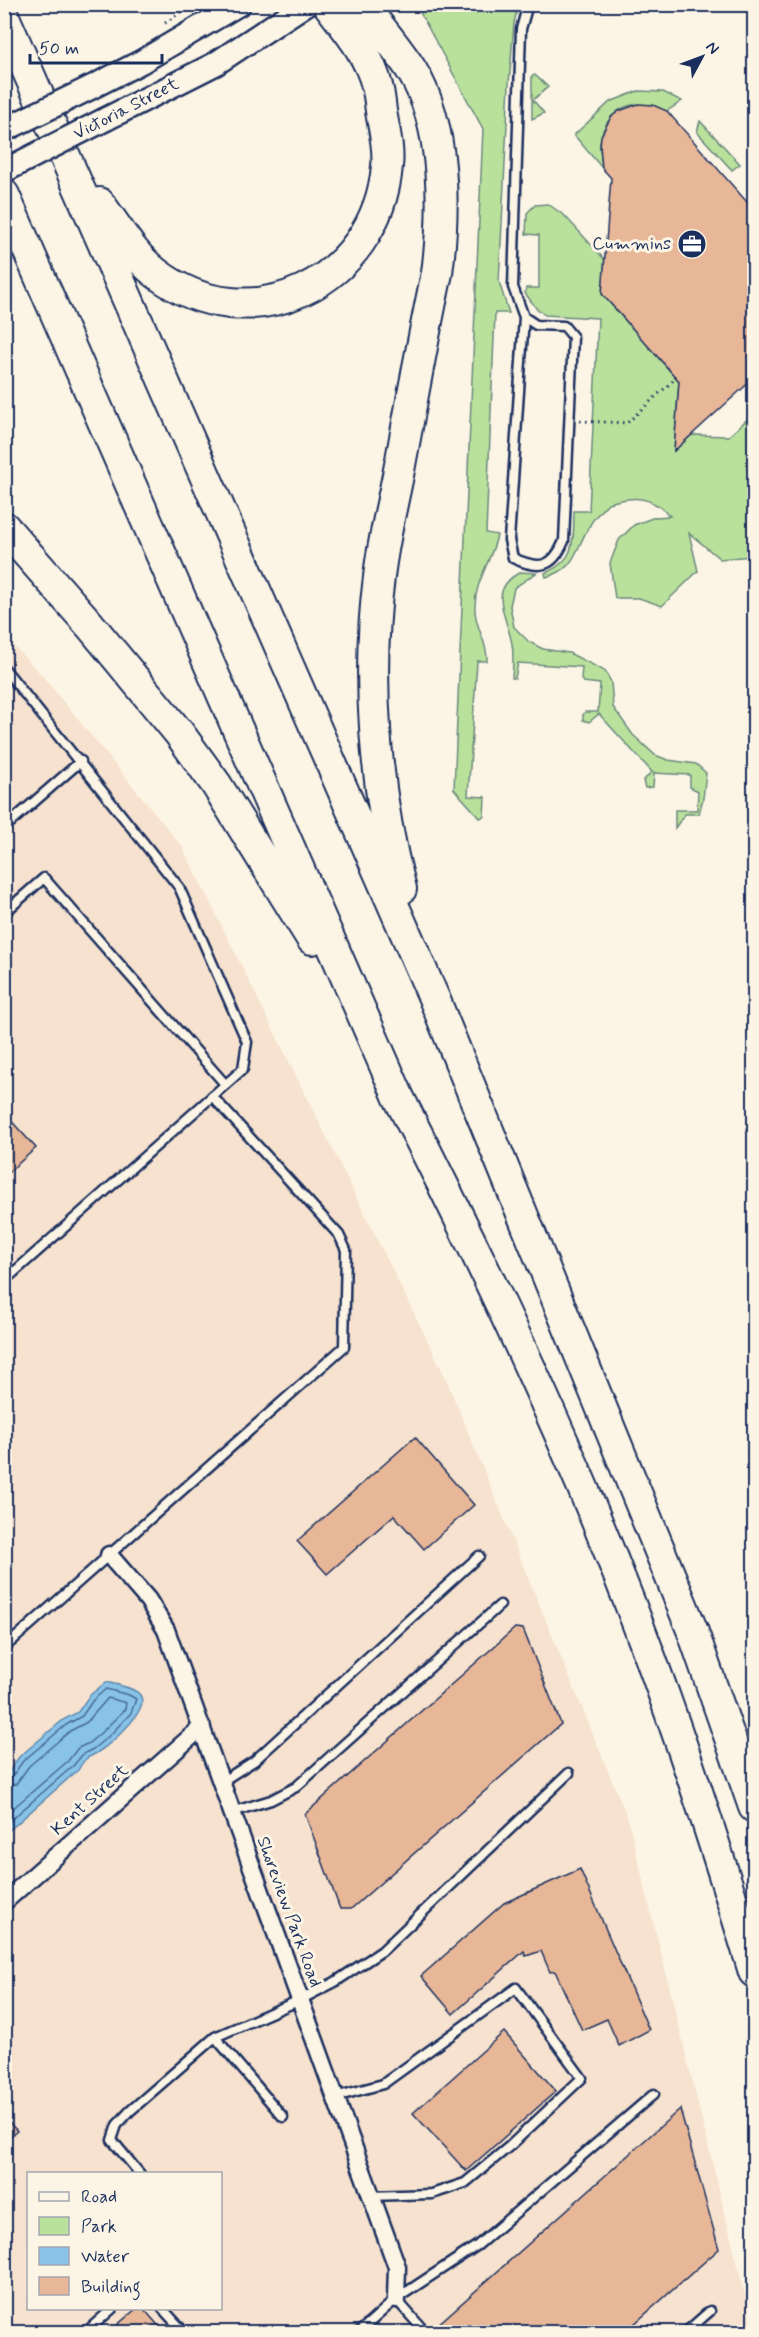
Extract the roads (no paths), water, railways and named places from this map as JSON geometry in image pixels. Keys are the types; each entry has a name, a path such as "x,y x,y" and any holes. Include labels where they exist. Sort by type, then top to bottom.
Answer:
{"highway":[{"path":"68,163 137,255 154,272 175,286 195,295 222,302 249,304 295,294 317,284 344,262 366,234 377,213 388,165 387,139 377,85 362,52 328,4"},
{"path":"362,4 412,71 424,94 437,150 442,189 442,234 437,273 378,577 374,648 375,712 387,826 413,936 434,998"},
{"path":"4,17 434,998 693,1632 754,1807"},
{"path":"4,195 387,1070 518,1340 570,1457 617,1572 673,1720 720,1860 754,1972"},
{"path":"4,527 179,733 216,784 306,927 341,995 387,1070"}],"street":[{"name":"Victoria Street","path":"4,130 141,62 239,4"},
{"name":"Victoria Street","path":"4,171 215,64 306,4"},
{"name":"Shoreview Park Road","path":"109,1555 147,1600 166,1630 397,2267 396,2299"},
{"name":"Kent Street","path":"4,1902 202,1727"}],"lane":[{"path":"524,317 536,325 564,326 573,337 564,541 557,557 546,565 527,565 513,558 509,540 524,317 513,287 521,29 528,4"},
{"path":"4,668 81,761 179,887 248,1042 243,1069 4,1281"},
{"path":"4,828 81,761"},
{"path":"4,914 44,878 225,1084"},
{"path":"4,1648 344,1347 346,1250 339,1235 212,1096"},
{"path":"221,1782 254,1761 479,1556"},
{"path":"232,1812 271,1800 296,1787 500,1605"},
{"path":"138,2172 112,2140 117,2125 130,2110 215,2037 335,1982 381,1951 569,1773"},
{"path":"335,2098 383,2084 516,1988 582,2078 511,2145 465,2183 432,2194 370,2196"},
{"path":"215,2037 283,2117"},
{"path":"359,2332 396,2299 478,2245 654,2094"},
{"path":"396,2299 425,2332"},
{"path":"86,2332 111,2310"},
{"path":"164,2310 183,2332"},
{"path":"686,2332 710,2311"}],"water":[{"path":"106,1682 137,1692 142,1701 140,1709 119,1735 85,1760 78,1770 5,1834 5,1777 19,1757 63,1720 78,1712 89,1696"}],"place":[{"name":"Cummins","path":"692,244"}]}
